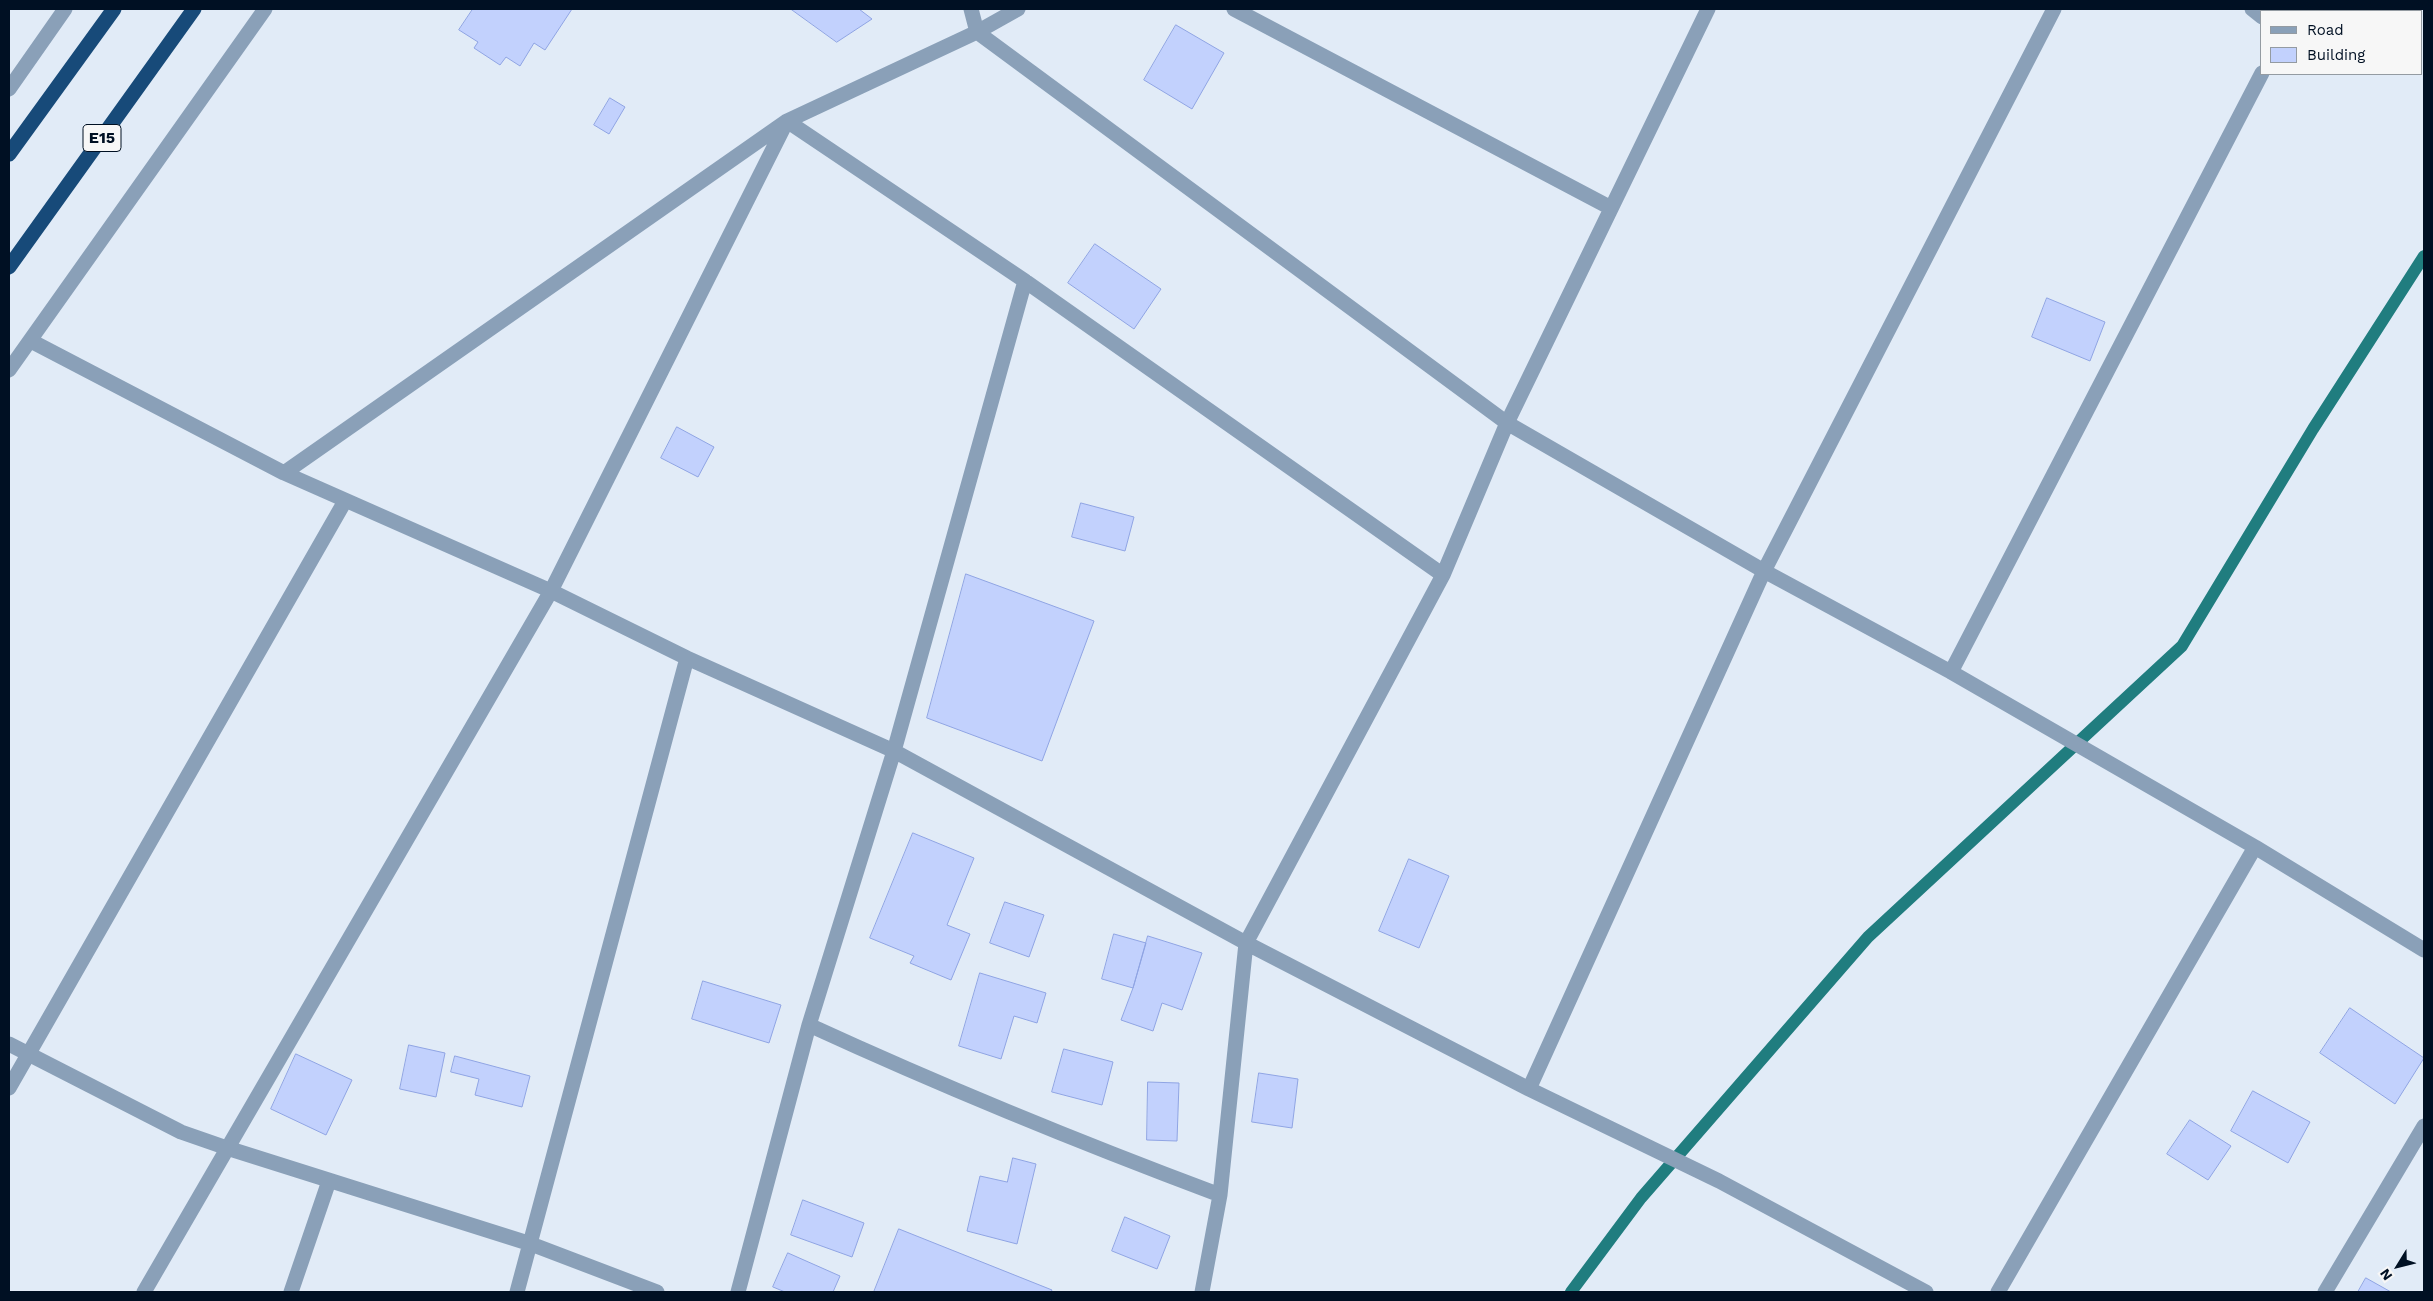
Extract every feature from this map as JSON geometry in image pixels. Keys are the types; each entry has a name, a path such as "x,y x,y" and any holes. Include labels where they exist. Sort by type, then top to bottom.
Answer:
{"highway":[{"path":"9,154 114,9"},
{"name":"E15","path":"9,267 194,9"}],"street":[{"path":"9,89 65,9"},
{"path":"9,370 265,9"},
{"path":"972,9 977,32 1507,423 1764,571 1951,672 2255,847 2424,950"},
{"path":"284,473 787,122 977,32 1018,9"},
{"path":"1234,9 1610,208"},
{"path":"1202,1292 1220,1194 1246,943 1443,575 1507,423 1708,9"},
{"path":"1529,1089 1764,571 2054,9"},
{"path":"1951,672 2261,75"},
{"path":"787,122 1025,281 1443,575"},
{"path":"144,1292 550,591 787,122"},
{"path":"738,1292 808,1025 894,751 1025,281"},
{"path":"31,341 284,473 550,591 687,658 894,751 1246,943 1529,1089 1719,1181 1926,1292"},
{"path":"9,1088 345,501"},
{"path":"517,1292 687,658"},
{"path":"1998,1292 2255,847"},
{"path":"808,1025 937,1084 1090,1146 1220,1194"},
{"path":"9,1044 181,1132 329,1181 531,1244 657,1292"},
{"path":"2325,1292 2424,1126"},
{"path":"291,1292 329,1181"}],"building":[{"path":"473,9 572,9 545,50 534,43 520,66 506,57 500,65 474,48 478,42 459,30"},
{"path":"791,9 859,9 872,19 837,42"},
{"path":"1176,25 1224,53 1192,109 1144,80"},
{"path":"610,98 625,107 609,134 594,125"},
{"path":"1095,244 1161,289 1134,329 1068,283"},
{"path":"2047,298 2105,322 2090,361 2032,337"},
{"path":"677,427 714,447 698,477 661,458"},
{"path":"1081,503 1134,517 1125,551 1072,537"},
{"path":"966,574 1094,621 1042,761 927,718"},
{"path":"913,833 974,858 947,925 970,934 951,980 910,963 914,956 870,938"},
{"path":"1409,859 1449,876 1419,948 1379,931"},
{"path":"1005,902 1044,915 1029,957 990,943"},
{"path":"1114,934 1146,943 1133,988 1102,979"},
{"path":"1148,936 1202,953 1182,1010 1162,1003 1153,1031 1121,1020 1133,988"},
{"path":"980,973 1046,993 1037,1023 1014,1016 1001,1059 959,1046"},
{"path":"703,981 781,1005 769,1043 692,1019"},
{"path":"2350,1008 2424,1058 2395,1104 2320,1053"},
{"path":"409,1045 445,1053 436,1097 400,1089"},
{"path":"1064,1049 1113,1062 1102,1105 1052,1092"},
{"path":"296,1054 352,1080 326,1135 271,1109"},
{"path":"455,1056 530,1076 522,1107 475,1095 479,1079 451,1072"},
{"path":"1259,1073 1298,1079 1292,1128 1252,1122"},
{"path":"1148,1082 1179,1083 1177,1141 1147,1140"},
{"path":"2253,1091 2310,1122 2288,1163 2231,1131"},
{"path":"2190,1120 2231,1146 2208,1180 2167,1154"},
{"path":"1013,1158 1036,1164 1017,1244 967,1231 980,1176 1007,1182"},
{"path":"803,1200 864,1223 852,1257 791,1235"},
{"path":"1125,1217 1170,1236 1157,1269 1112,1251"},
{"path":"899,1229 1052,1290 1051,1292 874,1292"},
{"path":"788,1253 840,1276 833,1292 785,1292 773,1287"},
{"path":"2366,1278 2391,1292 2358,1292"}],"waterway":[{"path":"1571,1292 1641,1198 1868,937 2182,646 2313,429 2424,256"}]}
